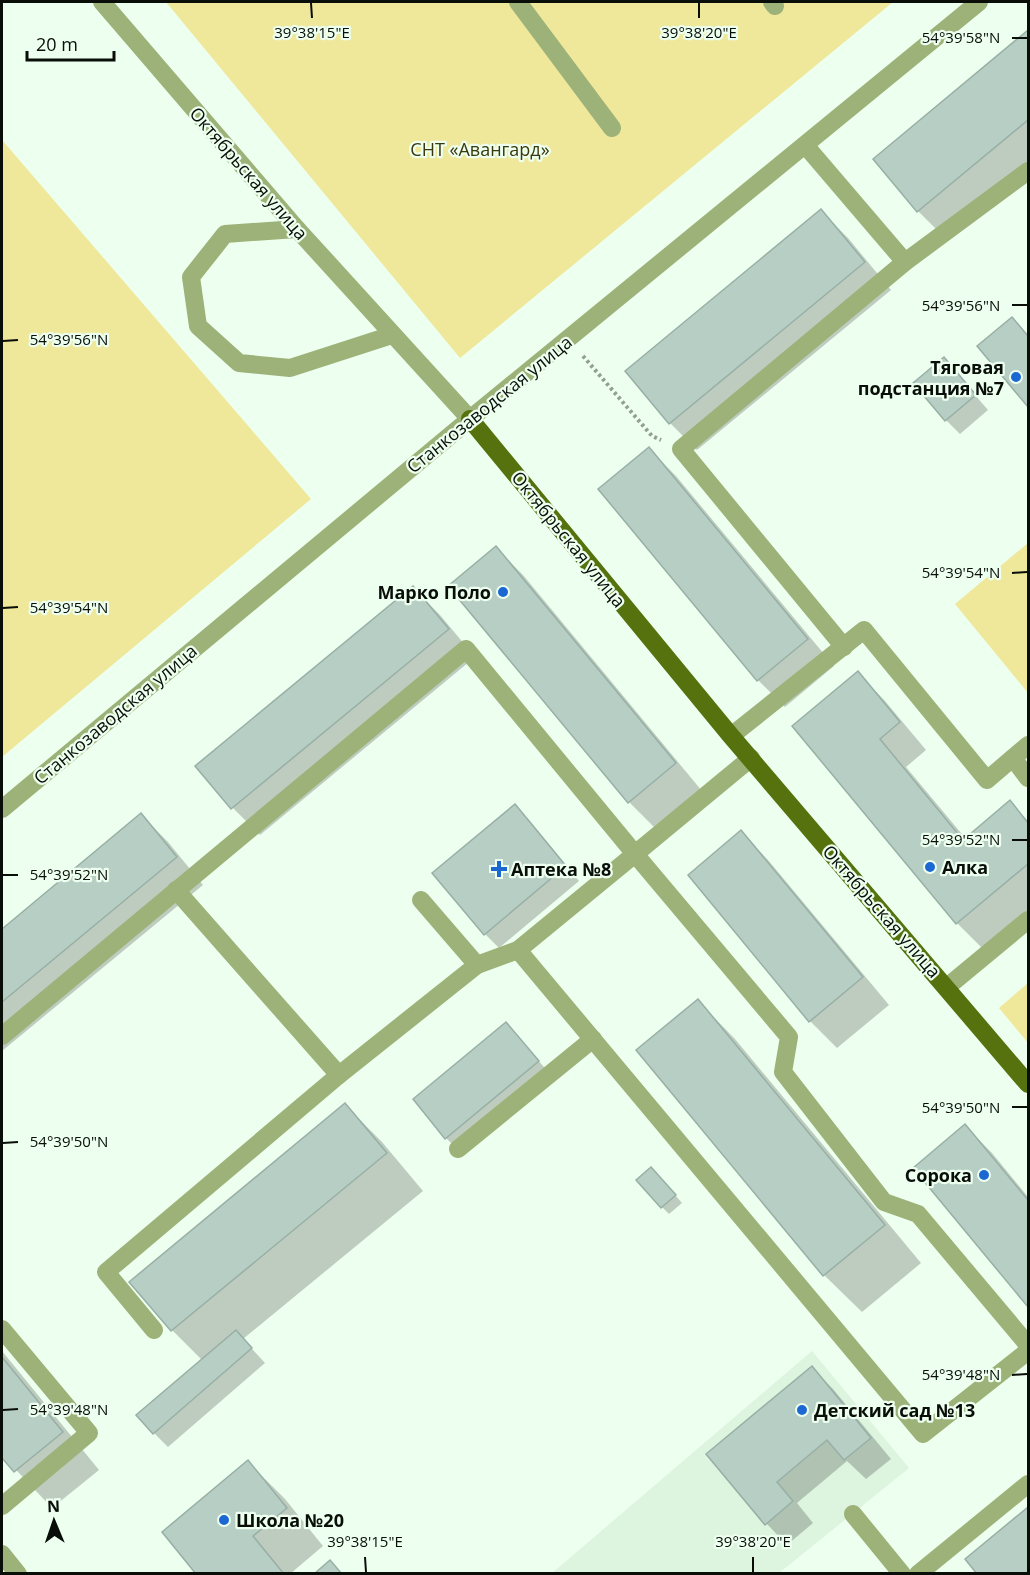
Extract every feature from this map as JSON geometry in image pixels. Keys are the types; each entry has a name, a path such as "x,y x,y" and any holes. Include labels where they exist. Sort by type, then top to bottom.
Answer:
{"main road":[{"name":"Октябрьская улица","path":"470,419 731,736 1029,1084"}],"street":[{"name":"Октябрьская улица","path":"102,2 297,229 470,419"},
{"path":"518,2 612,128"},
{"name":"Станкозаводская улица","path":"2,809 470,419 979,2"},
{"path":"805,144 905,262"},
{"path":"844,647 681,449 905,262 1029,171"},
{"path":"297,229 225,234 191,277 198,326 239,363 290,368 392,334"},
{"path":"731,736 864,630 987,780 1029,745"},
{"path":"2,1036 466,649 789,1037 783,1072 884,1202 918,1214 1029,1345"},
{"path":"154,1330 106,1272 339,1075 477,965 518,950 752,758"},
{"path":"1012,758 1029,778"},
{"path":"176,890 339,1075"},
{"path":"422,900 477,965"},
{"path":"947,987 1029,920"},
{"path":"518,950 923,1434 1029,1351"},
{"path":"458,1149 593,1039"},
{"path":"2,1329 89,1433 2,1506"},
{"path":"918,1574 1029,1484"},
{"path":"853,1514 902,1574"},
{"path":"2,1554 18,1574"}],"path":[{"path":"569,339 651,436 681,449"}],"shaded area":[{"name":"Детский сад №13","path":"812,1351 909,1468 779,1573 551,1574"}],"green space":[{"name":"СНТ «Авангард»","path":"166,2 893,2 460,358"},
{"path":"2,140 311,499 2,757"},
{"path":"1028,543 1028,693 955,604"},
{"path":"1028,983 1028,1043 999,1008"}],"building":[{"path":"1028,30 1028,120 917,212 873,159"},
{"path":"821,209 865,262 669,424 625,371"},
{"name":"Тяговая подстанция №7","path":"1012,317 1028,336 1028,407 977,346"},
{"path":"944,357 976,395 945,421 913,383"},
{"path":"649,447 808,639 757,681 598,489"},
{"path":"496,546 676,763 628,803 448,586"},
{"path":"413,586 449,629 231,809 195,766"},
{"path":"858,671 900,722 880,739 963,840 1010,800 1028,823 1028,864 956,924 792,726"},
{"name":"Аптека №8","path":"515,804 566,866 484,935 432,873"},
{"path":"141,813 177,857 2,1002 2,929"},
{"path":"741,830 863,977 809,1022 688,875"},
{"path":"698,999 885,1225 823,1276 636,1050"},
{"path":"506,1022 539,1061 445,1139 413,1099"},
{"path":"345,1103 387,1153 171,1331 129,1282"},
{"path":"965,1124 1028,1200 1028,1307 913,1168"},
{"path":"651,1167 676,1195 661,1208 636,1180"},
{"path":"236,1330 252,1348 153,1434 136,1415"},
{"path":"2,1357 63,1432 14,1472 2,1458"},
{"path":"812,1366 871,1438 844,1460 827,1440 777,1482 793,1501 765,1525 706,1454"},
{"name":"Школа №20","path":"248,1460 287,1508 253,1536 284,1574 196,1574 162,1532"},
{"path":"1028,1507 1028,1574 977,1574 965,1559"},
{"name":"Школа №20","path":"330,1560 342,1574 314,1574"}],"place":[{"name":"Тяговая подстанция №7","path":"1016,377"},
{"name":"Марко Поло","path":"503,592"},
{"name":"Алка","path":"930,867"},
{"name":"Аптека №8","path":"499,869"},
{"name":"Сорока","path":"984,1175"},
{"name":"Детский сад №13","path":"802,1410"},
{"name":"Школа №20","path":"224,1520"}]}
